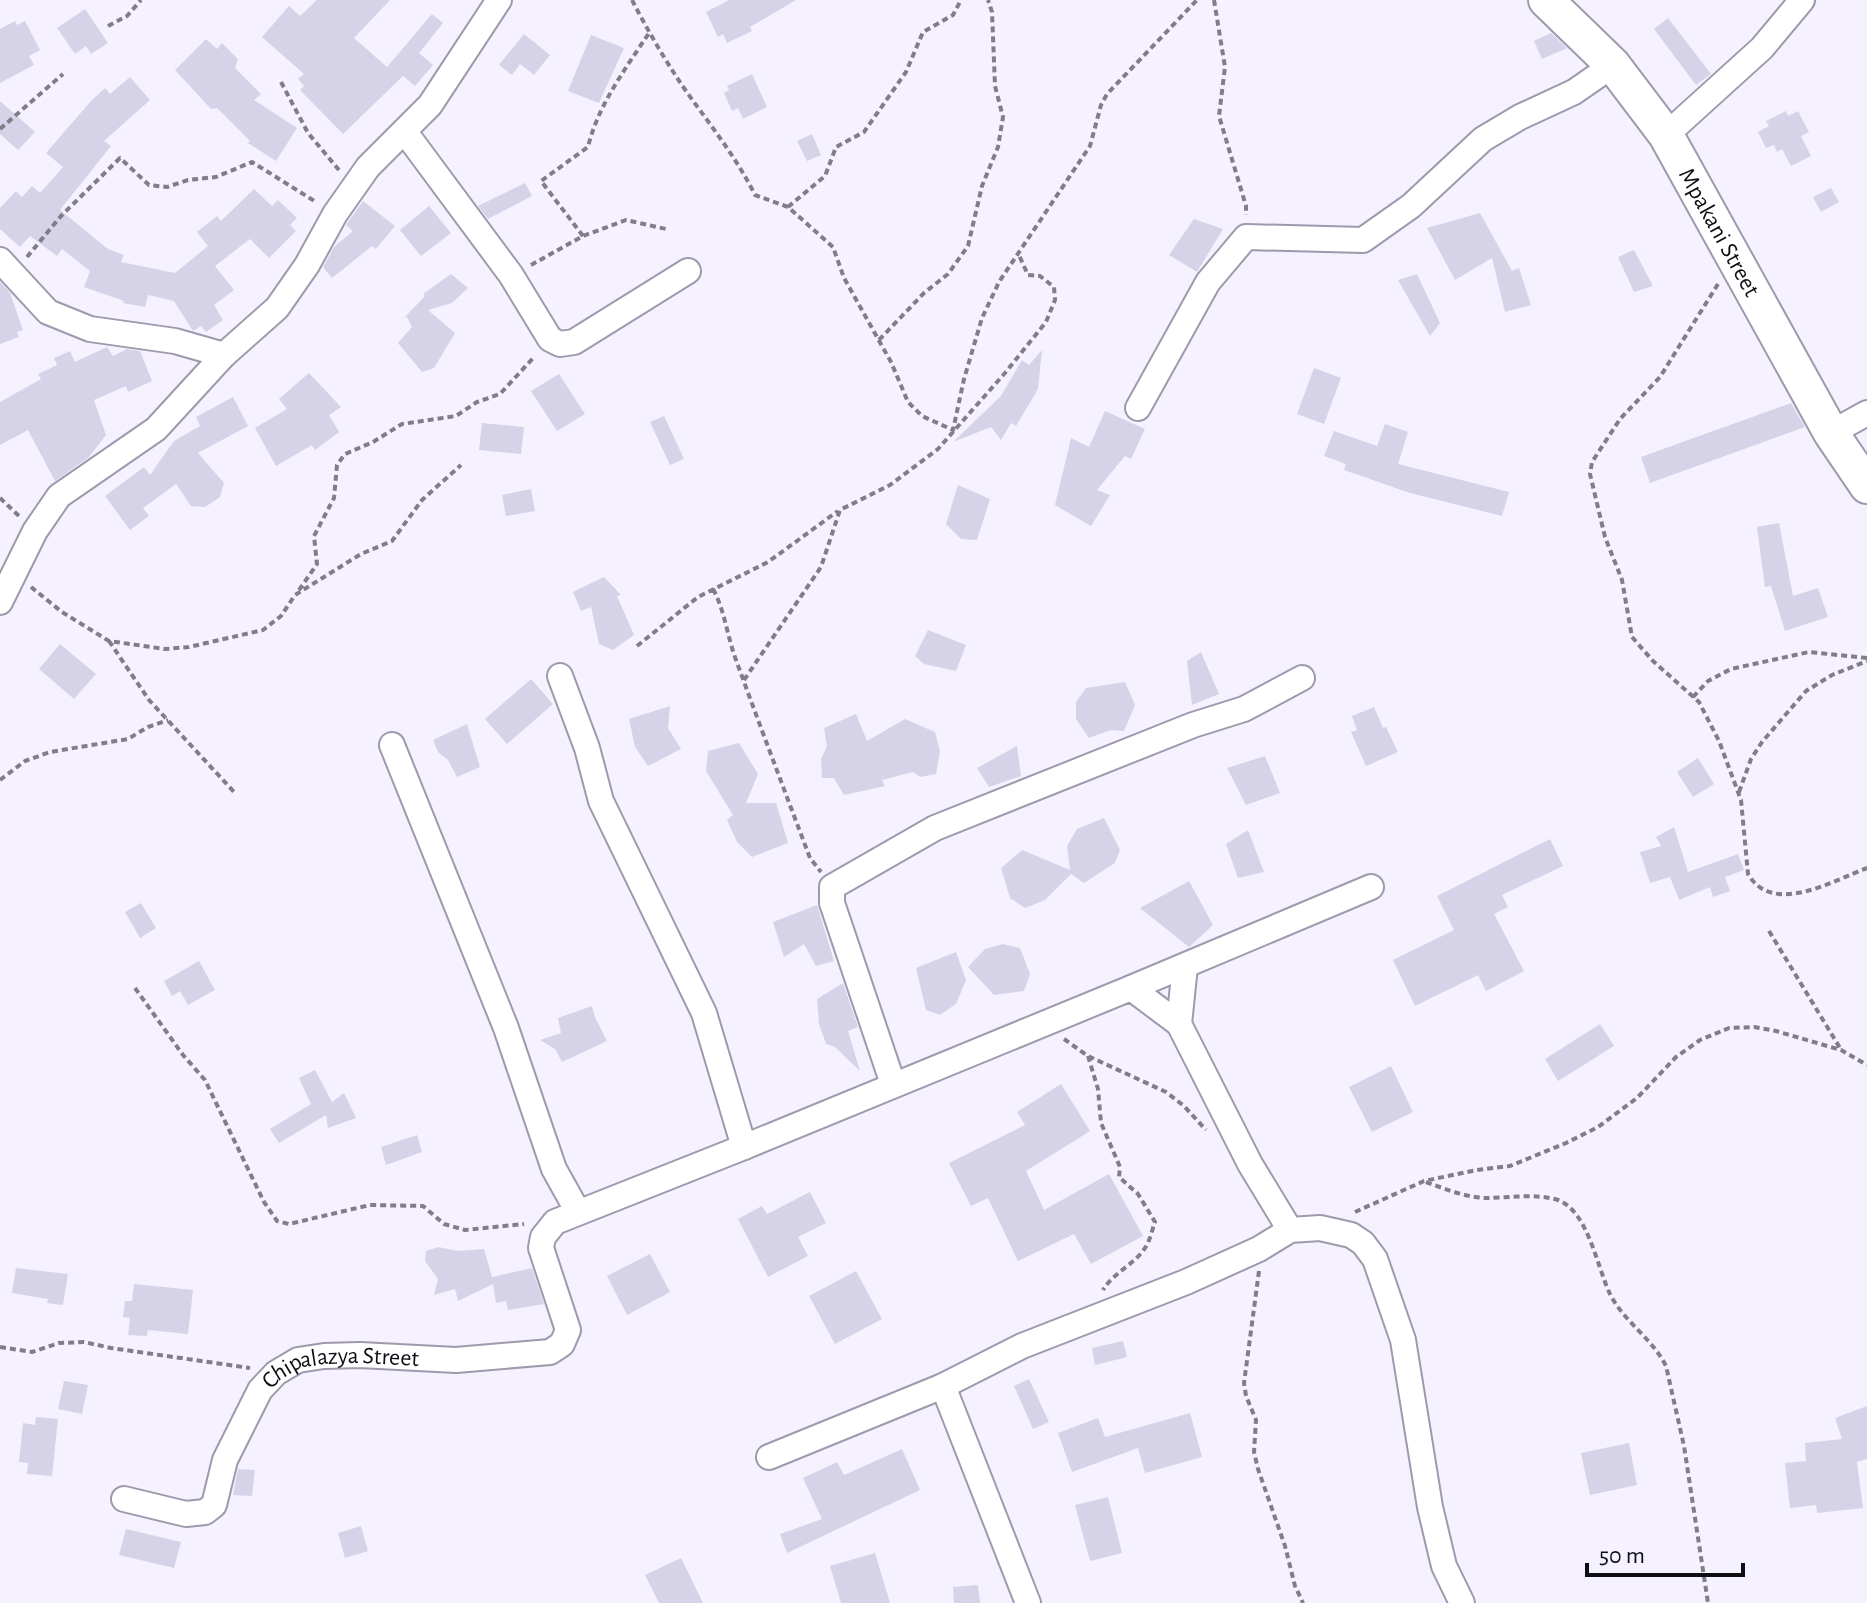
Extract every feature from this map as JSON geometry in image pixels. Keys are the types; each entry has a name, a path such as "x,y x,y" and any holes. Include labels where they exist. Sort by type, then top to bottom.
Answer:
{"street":[{"path":"0,602 35,531 59,496 156,429 224,355 277,308 368,167 430,105 499,0"},
{"name":"Mpakani Street","path":"1546,0 1613,65 1666,135 1831,433 1867,486"},
{"path":"1666,135 1762,48 1802,0"},
{"path":"1138,408 1208,282 1246,237 1363,240 1411,206 1483,139 1520,117 1574,92 1613,65"},
{"path":"405,132 511,275 550,339 560,344 574,342 688,271"},
{"path":"6,267 48,312 90,329 175,341 224,355"},
{"path":"1831,433 1867,413"},
{"path":"560,676 587,748 601,801 704,1013 744,1147"},
{"path":"893,1084 832,903 832,887 935,828 1193,725 1244,709 1302,678"},
{"path":"392,745 506,1028 554,1169 578,1212"},
{"path":"555,1222 1185,966 1371,887"},
{"path":"1179,1024 1185,966"},
{"path":"1131,988 1179,1024 1250,1164 1290,1230"},
{"name":"Chipalazya Street","path":"124,1499 186,1514 205,1512 214,1505 225,1460 260,1390 276,1373 298,1360 324,1356 456,1360 550,1352 562,1344 568,1330 541,1248 543,1237 555,1222"},
{"path":"769,1457 943,1386 1022,1346 1186,1282 1259,1249 1290,1230 1320,1228 1351,1235 1363,1243 1375,1259 1403,1340 1430,1507 1444,1566 1462,1603"},
{"path":"943,1386 1028,1603"}],"path":[{"path":"108,26 127,16 141,0"},
{"path":"632,0 649,33 742,168 755,195 788,207 833,247 844,278 879,340 908,402 922,416 953,430"},
{"path":"788,207 825,176 836,147 864,132 906,72 923,32 953,15 961,0"},
{"path":"879,340 924,293 948,274 968,246 982,186 998,147 1003,117 995,86 992,12 988,0"},
{"path":"953,430 982,318 999,282 1090,146 1107,94 1197,0"},
{"path":"1214,0 1225,67 1219,116 1246,206 1246,237"},
{"path":"583,236 541,181 588,147 592,130 614,88 649,33"},
{"path":"0,129 63,74"},
{"path":"281,82 308,133 353,188"},
{"path":"6,267 120,158 149,185 167,187 188,180 216,177 252,162 335,214"},
{"path":"511,275 583,236 626,220 666,229"},
{"path":"637,646 698,597 768,562 822,521 890,485 938,449 1005,373 1053,309 1054,287 1040,276 1028,275 1018,253"},
{"path":"1734,257 1660,377 1620,419 1592,462 1590,474 1605,537 1622,580 1632,637 1653,661 1699,702 1719,741 1738,794 1748,874 1752,881 1787,895 1809,891 1867,868"},
{"path":"14,573 62,612 109,641 165,649 189,647 243,635 270,625 281,616 317,564 314,536 334,498 337,465 345,454 373,442 402,424 449,419 477,402 500,394 550,339"},
{"path":"295,595 361,554 392,541 422,500 461,465"},
{"path":"744,680 821,567 840,510"},
{"path":"713,589 720,602 728,638 810,858 832,887"},
{"path":"109,641 143,693 235,793"},
{"path":"1693,697 1708,681 1731,669 1809,652 1867,659"},
{"path":"1738,794 1751,759 1762,742 1806,691 1867,659"},
{"path":"0,780 25,761 50,752 128,739 168,720"},
{"path":"1769,931 1841,1050"},
{"path":"135,988 205,1080 264,1202 277,1221 298,1223 370,1205 423,1206 444,1224 465,1230 555,1222"},
{"path":"1043,1024 1088,1056 1166,1092 1209,1133"},
{"path":"1320,1228 1424,1181 1510,1166 1566,1143 1598,1127 1637,1098 1676,1057 1700,1040 1729,1028 1754,1027 1776,1031 1841,1050 1867,1065"},
{"path":"1085,1321 1111,1277 1146,1247 1155,1222 1138,1194 1119,1177 1120,1167 1101,1123 1098,1089 1088,1056"},
{"path":"1424,1181 1456,1193 1483,1198 1553,1199 1569,1204 1584,1227 1610,1293 1622,1314 1660,1355 1666,1366 1684,1446 1708,1603"},
{"path":"1259,1249 1259,1276 1244,1383 1256,1420 1254,1444 1258,1469 1303,1603"},
{"path":"0,1347 32,1352 59,1343 84,1342 276,1373"}],"building":[{"path":"317,0 390,0 354,38 387,67 432,14 443,23 419,53 433,65 415,86 403,76 343,134 300,90 304,86 298,79 304,74 262,37 289,6 300,16"},
{"path":"729,0 796,0 750,27 752,31 727,43 723,34 718,37 706,12"},
{"path":"85,9 108,43 91,54 86,46 75,54 57,28"},
{"path":"1668,18 1711,74 1696,85 1654,29"},
{"path":"15,21 17,25 25,21 40,50 29,56 34,65 0,83 0,29"},
{"path":"1551,33 1567,48 1542,59 1534,41"},
{"path":"524,34 550,55 534,75 520,64 512,75 499,65"},
{"path":"591,35 624,48 599,103 568,91"},
{"path":"206,39 217,49 222,43 238,59 235,68 261,94 254,100 297,128 276,161 248,143 250,141 217,108 211,109 175,70"},
{"path":"752,74 767,107 743,119 738,108 732,111 724,93 729,90 727,86"},
{"path":"130,77 150,100 104,141 111,146 60,210 108,249 124,255 121,262 175,273 208,246 197,232 217,216 221,221 254,189 272,206 278,200 297,218 290,225 296,231 269,258 250,239 215,266 234,290 214,305 223,320 206,332 201,326 193,331 174,301 148,295 145,307 123,303 84,287 90,271 62,249 57,256 30,236 20,247 0,229 0,208 16,191 22,197 32,186 40,193 63,167 46,153 105,88 110,94"},
{"path":"0,101 35,132 18,150 0,134"},
{"path":"1786,111 1788,116 1798,111 1809,132 1801,136 1811,156 1791,166 1782,149 1777,152 1774,145 1766,148 1758,132 1769,126 1766,121"},
{"path":"812,134 821,155 807,161 797,141"},
{"path":"525,183 532,196 488,219 478,206"},
{"path":"1831,188 1839,202 1821,212 1813,197"},
{"path":"363,201 395,226 376,249 372,246 332,278 323,267 334,247 353,231 346,225"},
{"path":"429,206 451,233 421,256 400,230"},
{"path":"1480,213 1512,271 1519,268 1531,305 1505,312 1492,258 1455,280 1427,228"},
{"path":"1194,219 1223,229 1197,272 1169,255"},
{"path":"1634,250 1653,286 1634,292 1618,257"},
{"path":"451,274 468,288 452,303 428,310 455,333 434,368 422,372 398,343 412,327 407,317 404,318 425,296 423,294"},
{"path":"1417,274 1440,323 1430,336 1398,280"},
{"path":"0,282 10,293 23,330 17,332 19,337 0,344"},
{"path":"107,347 113,356 127,349 140,351 152,381 128,392 126,386 94,400 106,435 89,457 55,481 28,430 0,445 0,402 41,379 38,374 57,365 54,358 70,351 75,362"},
{"path":"1042,350 1038,389 1016,426 1011,423 1001,440 991,427 953,442 1001,396 1022,360 1029,365"},
{"path":"1314,368 1341,378 1324,424 1297,414"},
{"path":"309,373 341,407 329,415 339,432 315,450 312,445 276,466 255,428 287,409 279,399"},
{"path":"559,374 585,414 557,431 531,391"},
{"path":"233,397 248,426 198,453 224,483 220,497 205,507 191,506 176,484 143,508 149,516 130,530 105,496 144,467 150,475 174,441 200,426 196,417"},
{"path":"1791,403 1805,427 1650,483 1641,457"},
{"path":"1105,411 1145,429 1131,459 1125,456 1097,490 1110,495 1091,526 1055,505 1071,438 1089,447"},
{"path":"664,416 684,459 670,465 650,422"},
{"path":"482,423 524,427 521,454 479,450"},
{"path":"1385,424 1408,432 1398,464 1509,492 1502,516 1410,493 1344,470 1346,464 1324,456 1334,431 1377,446"},
{"path":"958,485 990,499 977,540 961,539 946,524"},
{"path":"531,489 535,511 506,516 502,495"},
{"path":"1779,523 1793,596 1818,588 1828,617 1785,631 1771,586 1765,587 1757,527"},
{"path":"604,577 621,595 617,596 634,635 613,650 599,644 591,607 581,611 573,592"},
{"path":"928,630 966,645 956,671 924,664 915,656"},
{"path":"60,644 96,674 74,699 39,669"},
{"path":"1201,652 1219,694 1192,705 1187,661"},
{"path":"531,679 553,704 507,744 485,719"},
{"path":"1125,682 1135,705 1124,731 1111,730 1089,738 1076,719 1076,702 1086,688"},
{"path":"670,706 668,728 681,749 648,766 635,747 629,719"},
{"path":"1374,707 1398,752 1366,766 1351,732 1357,730 1352,716"},
{"path":"856,714 867,741 905,719 935,732 940,751 936,774 920,777 913,772 882,780 885,786 844,795 834,778 822,778 821,759 827,746 824,728"},
{"path":"467,724 480,767 457,777 433,740"},
{"path":"739,743 758,774 746,803 776,803 788,843 752,857 737,842 727,820 733,815 706,771 708,751"},
{"path":"1017,746 1021,776 989,787 977,768"},
{"path":"1265,756 1280,793 1246,805 1227,768"},
{"path":"1698,758 1714,784 1693,797 1677,772"},
{"path":"1104,818 1120,850 1115,863 1084,883 1071,874 1045,900 1025,908 1010,898 1001,868 1022,850 1070,870 1067,846 1077,829"},
{"path":"1674,827 1688,872 1738,854 1744,870 1725,877 1730,891 1713,897 1710,887 1679,900 1670,877 1650,883 1640,852 1661,846 1656,837"},
{"path":"1248,830 1264,872 1238,878 1226,844"},
{"path":"1550,839 1563,866 1502,895 1508,907 1494,914 1524,971 1486,991 1478,975 1415,1006 1393,960 1454,930 1437,896"},
{"path":"1189,881 1213,925 1189,947 1140,908"},
{"path":"141,903 156,928 140,938 125,912"},
{"path":"817,905 834,961 816,966 804,944 784,957 773,922"},
{"path":"1003,944 1020,948 1030,974 1024,991 994,995 968,967 985,949"},
{"path":"956,952 966,980 956,1004 940,1015 926,1010 916,968"},
{"path":"199,961 215,990 188,1005 180,991 172,996 164,981"},
{"path":"843,983 858,1027 848,1031 860,1071 835,1047 826,1044 819,1024 817,999"},
{"path":"592,1006 607,1041 562,1062 555,1049 540,1040 561,1033 558,1018"},
{"path":"1600,1024 1614,1046 1558,1081 1545,1059"},
{"path":"1391,1066 1413,1112 1372,1132 1349,1087"},
{"path":"315,1070 332,1102 344,1093 356,1118 328,1128 326,1115 279,1143 270,1129 311,1104 299,1078"},
{"path":"1061,1084 1090,1131 1026,1171 1044,1210 1109,1174 1143,1236 1091,1264 1074,1234 1018,1261 988,1198 971,1206 949,1163 1025,1125 1017,1112"},
{"path":"417,1135 422,1152 386,1165 381,1147"},
{"path":"810,1192 826,1223 798,1237 808,1256 768,1277 738,1219 762,1206 767,1214"},
{"path":"438,1247 458,1251 484,1249 492,1277 532,1268 544,1304 508,1310 506,1301 496,1303 493,1284 458,1301 455,1289 434,1295 438,1279 425,1261 426,1251"},
{"path":"650,1254 670,1292 627,1315 607,1276"},
{"path":"16,1268 68,1274 63,1305 47,1303 48,1299 12,1293"},
{"path":"856,1271 882,1319 835,1344 809,1296"},
{"path":"134,1284 193,1290 188,1334 148,1330 147,1336 128,1335 130,1318 123,1317 125,1301 132,1301"},
{"path":"1123,1341 1127,1357 1095,1365 1092,1348"},
{"path":"1029,1379 1049,1422 1033,1429 1014,1386"},
{"path":"64,1381 88,1385 82,1414 58,1409"},
{"path":"1867,1406 1867,1459 1857,1462 1863,1508 1817,1513 1816,1505 1790,1508 1785,1463 1806,1461 1805,1443 1842,1439 1835,1418"},
{"path":"1190,1413 1202,1457 1145,1473 1138,1448 1072,1472 1058,1433 1098,1418 1105,1437"},
{"path":"36,1417 58,1419 52,1476 27,1474 28,1463 19,1462 23,1423 35,1425"},
{"path":"1629,1443 1637,1485 1590,1495 1581,1453"},
{"path":"902,1449 920,1490 787,1553 780,1534 822,1519 803,1478 837,1462 844,1475"},
{"path":"238,1469 255,1470 252,1496 233,1495"},
{"path":"1108,1497 1122,1553 1090,1561 1075,1505"},
{"path":"361,1526 368,1551 345,1558 338,1533"},
{"path":"126,1529 181,1542 174,1568 119,1555"},
{"path":"875,1553 890,1603 841,1603 830,1566"},
{"path":"681,1558 703,1603 659,1603 645,1575"},
{"path":"978,1585 980,1603 954,1603 953,1587"}]}
